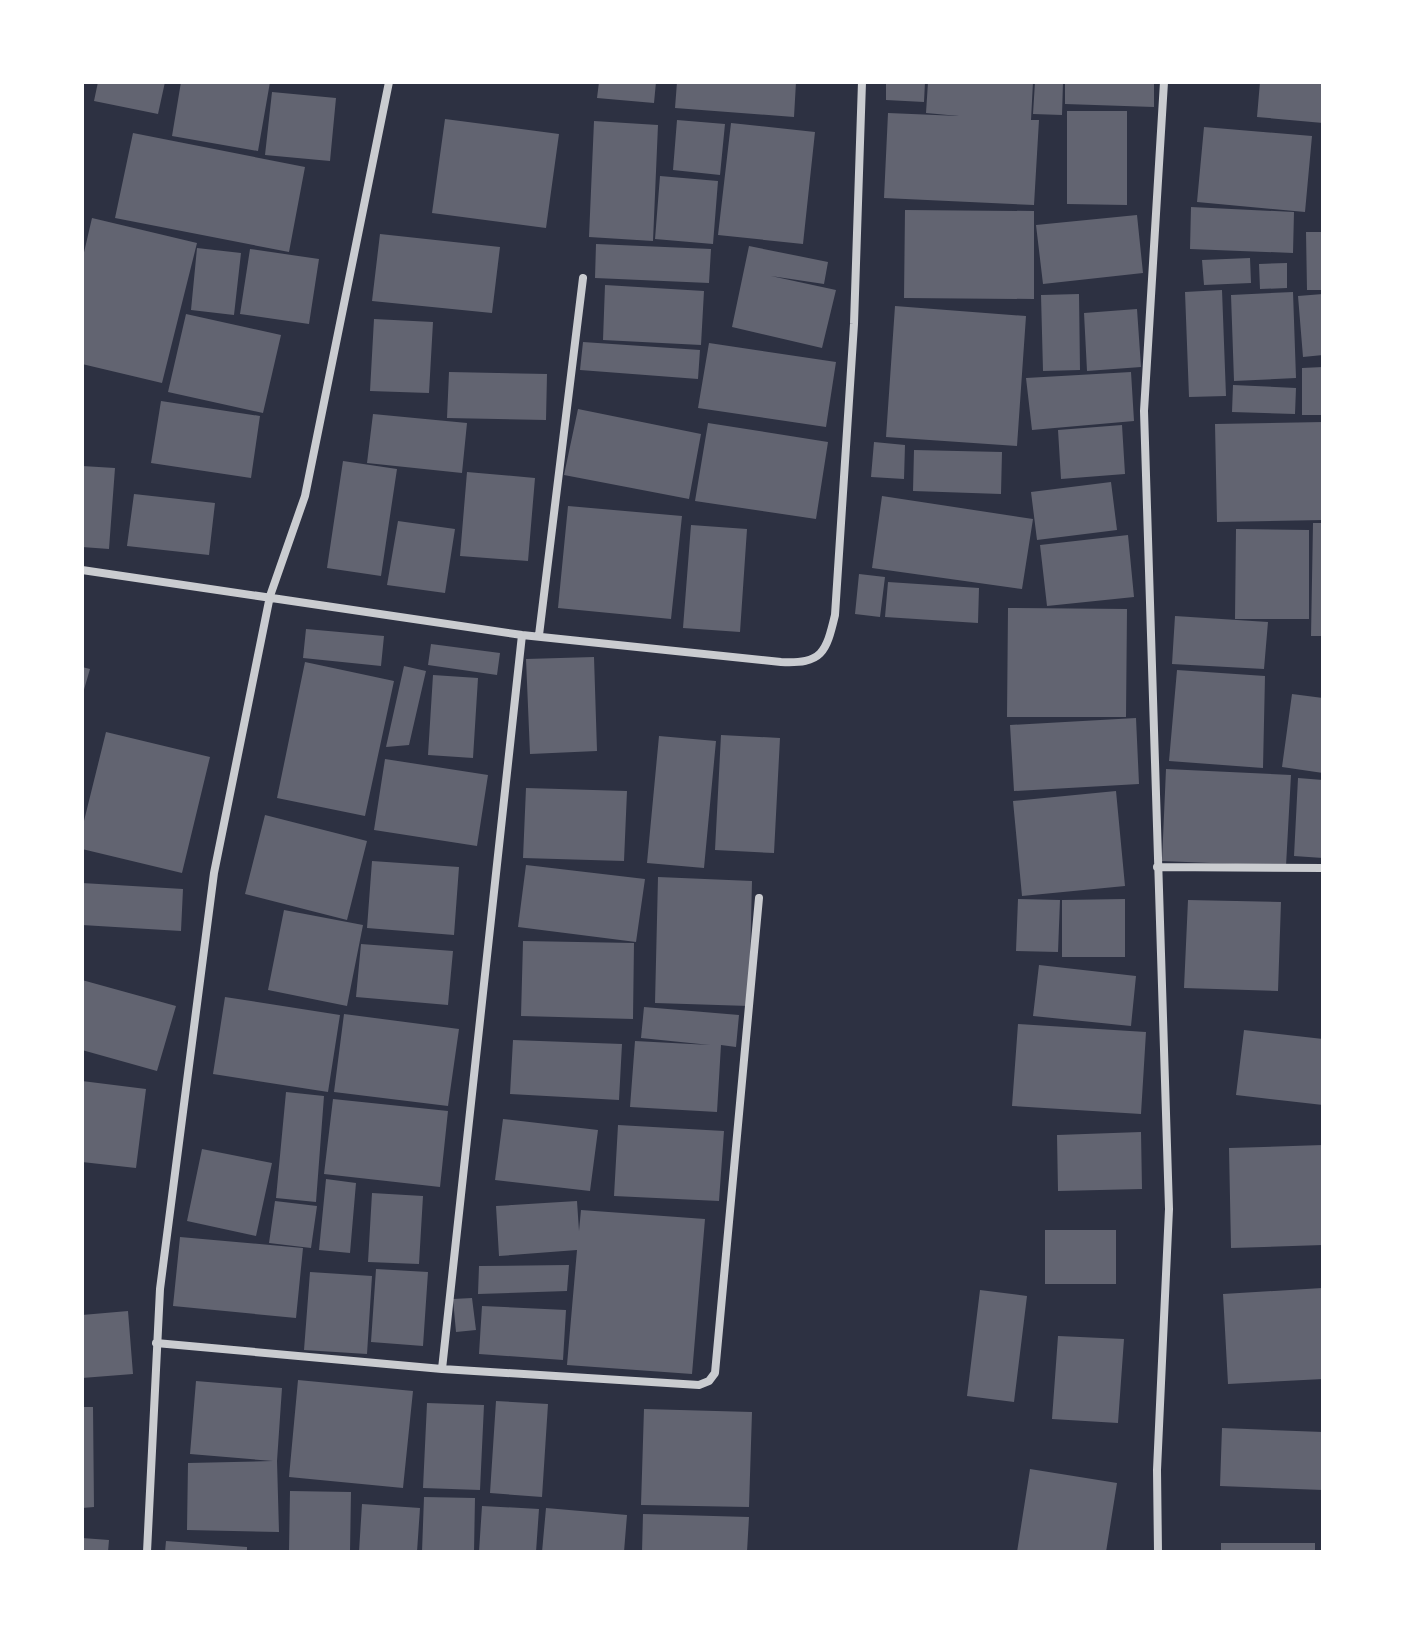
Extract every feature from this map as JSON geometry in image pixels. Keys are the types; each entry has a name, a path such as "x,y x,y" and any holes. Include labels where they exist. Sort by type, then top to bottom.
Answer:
{"street":[{"path":"147,1552 156,1343 214,873 270,596 305,496 389,82"},
{"path":"82,570 522,635 781,662 803,663 823,652 835,615 854,324 862,82"},
{"path":"1158,1552 1157,1470 1169,1209 1144,411 1164,82"},
{"path":"539,635 583,278"},
{"path":"442,1369 522,635"},
{"path":"1157,867 1323,868"},
{"path":"156,1343 442,1369 699,1385 709,1381 715,1373 759,898"}],"building":[{"path":"98,82 165,82 158,114 94,101"},
{"path":"181,82 270,82 258,151 172,136"},
{"path":"599,82 656,82 654,103 597,98"},
{"path":"677,82 796,82 794,117 675,108"},
{"path":"886,82 925,82 924,102 886,100"},
{"path":"928,82 1033,82 1031,120 1039,120 1034,205 884,198 888,113 959,116 926,113"},
{"path":"1035,82 1063,82 1062,115 1033,114"},
{"path":"1065,82 1154,82 1154,107 1065,104"},
{"path":"1260,82 1323,82 1323,123 1257,117"},
{"path":"272,92 336,98 330,161 265,155"},
{"path":"1067,111 1127,111 1127,205 1067,204"},
{"path":"445,119 559,134 546,228 432,213"},
{"path":"677,120 725,124 720,175 673,170"},
{"path":"594,121 658,125 653,241 589,237"},
{"path":"731,123 815,132 803,244 718,235"},
{"path":"1204,127 1312,136 1305,212 1197,202"},
{"path":"133,133 305,167 289,252 115,218"},
{"path":"660,176 718,181 713,244 655,239"},
{"path":"1191,207 1294,212 1293,253 1190,249"},
{"path":"905,210 1034,211 1034,299 904,298"},
{"path":"1137,215 1143,273 1043,284 1036,225"},
{"path":"92,218 197,243 162,383 82,364 82,261"},
{"path":"1306,232 1323,232 1323,290 1307,290"},
{"path":"380,234 500,247 492,313 372,301"},
{"path":"596,244 711,249 709,283 595,278"},
{"path":"749,246 828,262 824,284 771,276 836,290 822,348 732,327"},
{"path":"197,248 241,253 234,315 191,310"},
{"path":"250,249 319,259 309,324 240,314"},
{"path":"1250,258 1251,283 1204,285 1202,260"},
{"path":"1287,263 1287,288 1260,289 1259,264"},
{"path":"605,285 704,291 701,345 603,340"},
{"path":"1222,290 1226,396 1189,397 1185,292"},
{"path":"1293,292 1296,378 1234,381 1231,295"},
{"path":"1079,294 1080,370 1043,371 1041,295"},
{"path":"1323,294 1323,355 1303,357 1298,296"},
{"path":"895,306 1026,316 1017,446 886,437"},
{"path":"1137,309 1141,367 1087,371 1084,313"},
{"path":"186,314 281,335 263,413 168,392"},
{"path":"374,319 433,322 429,393 370,391"},
{"path":"583,342 700,350 698,379 580,370"},
{"path":"709,343 836,362 826,427 698,408"},
{"path":"1323,367 1323,415 1302,415 1302,368"},
{"path":"449,372 547,374 546,420 447,418"},
{"path":"1131,372 1134,421 1032,430 1026,378"},
{"path":"1233,385 1296,388 1295,414 1232,412"},
{"path":"161,401 260,416 251,478 151,463"},
{"path":"578,409 701,434 689,499 564,475"},
{"path":"373,414 467,423 462,473 367,463"},
{"path":"1323,422 1323,520 1217,522 1215,424"},
{"path":"708,423 828,442 816,519 695,501"},
{"path":"1122,425 1125,474 1061,479 1058,430"},
{"path":"874,442 905,445 904,479 871,477"},
{"path":"914,450 1002,452 1001,494 913,491"},
{"path":"343,461 397,469 381,576 327,568"},
{"path":"82,466 115,468 109,549 82,547"},
{"path":"467,472 535,478 528,561 460,556"},
{"path":"1111,482 1117,530 1037,540 1031,492"},
{"path":"134,494 215,503 209,555 127,546"},
{"path":"882,496 1033,519 1022,589 872,568"},
{"path":"568,506 682,516 671,619 558,608"},
{"path":"398,521 455,529 445,593 387,585"},
{"path":"1313,523 1323,523 1323,636 1311,636"},
{"path":"691,525 747,529 740,632 683,628"},
{"path":"1236,529 1309,530 1309,619 1235,619"},
{"path":"1128,535 1134,597 1047,606 1040,545"},
{"path":"859,574 885,577 880,617 855,614"},
{"path":"888,582 979,588 978,623 885,617"},
{"path":"1008,608 1127,609 1126,717 1007,717"},
{"path":"1175,616 1268,622 1264,669 1172,664"},
{"path":"306,629 384,636 381,666 303,658"},
{"path":"431,644 500,653 497,675 428,665"},
{"path":"594,657 597,751 530,754 526,659"},
{"path":"305,662 394,681 365,816 277,798"},
{"path":"404,666 426,671 409,745 386,747"},
{"path":"82,667 90,669 83,693 82,693"},
{"path":"1177,670 1265,676 1263,768 1169,761"},
{"path":"433,675 478,678 473,758 428,755"},
{"path":"1292,694 1323,698 1323,773 1282,767"},
{"path":"1136,718 1139,784 1014,791 1010,725"},
{"path":"106,732 210,757 182,873 82,849 82,829"},
{"path":"721,735 780,738 774,853 715,850"},
{"path":"659,736 716,741 704,868 647,863"},
{"path":"385,759 488,775 477,846 374,830"},
{"path":"1166,769 1291,775 1286,866 1162,861"},
{"path":"1298,778 1323,780 1323,858 1294,856"},
{"path":"526,788 627,791 624,861 523,858"},
{"path":"1116,791 1125,886 1022,896 1013,801"},
{"path":"265,815 367,841 347,920 245,894"},
{"path":"372,861 459,867 454,935 367,928"},
{"path":"526,865 645,879 636,942 518,927"},
{"path":"658,877 752,881 749,1006 655,1003"},
{"path":"82,883 183,889 181,931 82,925"},
{"path":"1018,899 1060,900 1058,952 1016,951"},
{"path":"1125,899 1125,957 1062,957 1062,900"},
{"path":"1188,900 1281,902 1278,991 1184,988"},
{"path":"284,910 363,925 347,1006 268,990"},
{"path":"523,941 634,943 633,1019 521,1016"},
{"path":"361,944 453,951 448,1005 356,997"},
{"path":"1039,965 1136,976 1131,1026 1033,1016"},
{"path":"82,980 176,1006 157,1071 82,1050"},
{"path":"225,997 340,1015 328,1092 213,1074"},
{"path":"644,1007 739,1015 736,1047 721,1045 717,1112 630,1107 635,1041 710,1045 641,1038"},
{"path":"344,1014 459,1029 448,1106 334,1092"},
{"path":"1018,1024 1146,1032 1141,1114 1012,1106"},
{"path":"1244,1030 1323,1039 1323,1105 1236,1095"},
{"path":"513,1040 622,1044 619,1100 510,1094"},
{"path":"82,1081 146,1089 136,1168 82,1162"},
{"path":"286,1092 324,1096 316,1202 276,1198"},
{"path":"333,1099 448,1111 440,1187 324,1174"},
{"path":"503,1119 598,1130 590,1191 495,1180"},
{"path":"618,1125 724,1131 719,1201 614,1196"},
{"path":"1141,1132 1142,1189 1058,1191 1057,1135"},
{"path":"1323,1145 1323,1245 1231,1248 1229,1148"},
{"path":"202,1149 272,1163 256,1236 187,1221"},
{"path":"326,1179 356,1183 350,1253 319,1250"},
{"path":"372,1193 423,1196 419,1264 368,1262"},
{"path":"275,1201 317,1206 311,1248 269,1243"},
{"path":"577,1201 579,1231 581,1210 705,1219 692,1374 567,1365 577,1250 499,1256 496,1206"},
{"path":"1045,1230 1116,1230 1116,1284 1045,1284"},
{"path":"180,1237 303,1248 296,1318 173,1306"},
{"path":"569,1265 567,1291 478,1294 479,1266"},
{"path":"376,1269 428,1272 423,1346 371,1342"},
{"path":"310,1272 372,1276 367,1354 304,1350"},
{"path":"1322,1288 1323,1379 1228,1384 1223,1294"},
{"path":"980,1290 1027,1296 1014,1402 967,1396"},
{"path":"472,1298 476,1330 456,1332 453,1299"},
{"path":"482,1306 566,1310 563,1360 479,1354"},
{"path":"128,1311 133,1374 82,1378 82,1315"},
{"path":"1058,1336 1124,1339 1118,1423 1052,1419"},
{"path":"298,1380 413,1391 403,1488 289,1477"},
{"path":"196,1381 282,1388 277,1461 279,1532 187,1530 188,1463 273,1461 190,1454"},
{"path":"496,1401 548,1404 542,1497 490,1493"},
{"path":"427,1403 484,1405 480,1490 423,1488"},
{"path":"82,1407 93,1407 94,1507 82,1508"},
{"path":"644,1409 752,1412 749,1507 641,1505"},
{"path":"1222,1428 1323,1432 1323,1490 1220,1486"},
{"path":"1030,1469 1117,1483 1106,1552 1017,1552"},
{"path":"290,1491 351,1492 350,1552 289,1552"},
{"path":"424,1497 475,1498 474,1552 422,1552"},
{"path":"362,1504 420,1508 417,1552 359,1552"},
{"path":"482,1506 539,1509 536,1552 479,1552"},
{"path":"546,1508 627,1515 624,1552 542,1552"},
{"path":"643,1514 749,1517 747,1552 642,1552"},
{"path":"82,1538 109,1540 108,1552 82,1552"},
{"path":"166,1541 247,1547 247,1552 165,1552"},
{"path":"1221,1543 1315,1543 1315,1552 1221,1552"}]}
